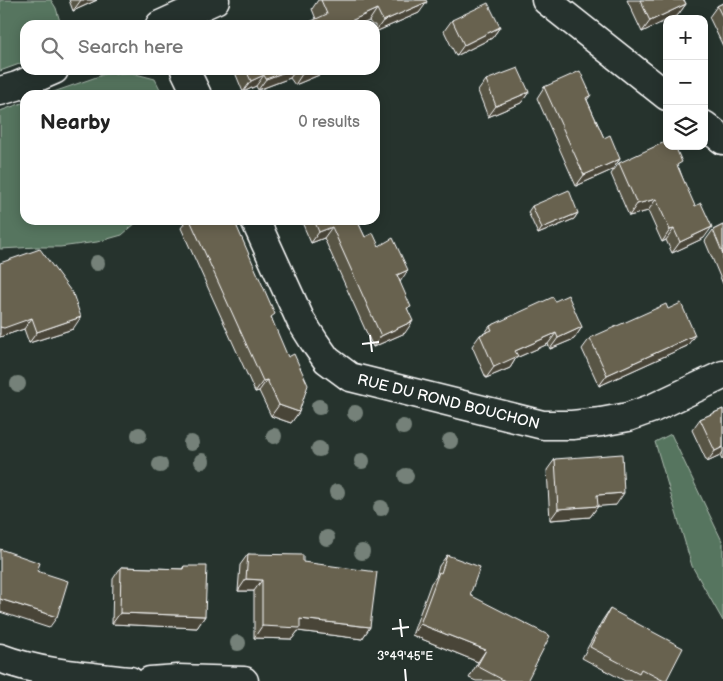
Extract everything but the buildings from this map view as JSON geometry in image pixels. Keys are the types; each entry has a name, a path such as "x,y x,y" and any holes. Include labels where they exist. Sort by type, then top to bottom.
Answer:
{"street":[{"path":"173,20 215,0"},
{"path":"546,0 663,93"},
{"path":"0,91 42,75"},
{"path":"187,75 195,90"},
{"path":"708,128 723,140"},
{"name":"RUE DU ROND BOUCHON","path":"256,225 301,321 327,360 350,377 543,425 572,425 628,417 653,408 723,375"},
{"path":"0,658 34,669 130,681"},
{"path":"150,681 178,679 244,681"}],"green space":[{"path":"0,0 51,0 60,20 20,20 20,64 0,71"},
{"path":"102,75 140,75 155,79 160,90 59,90"},
{"path":"20,104 20,225 134,225 122,235 97,242 60,247 0,249 0,111"},
{"path":"671,434 723,543 723,621 692,566 655,442"}]}
